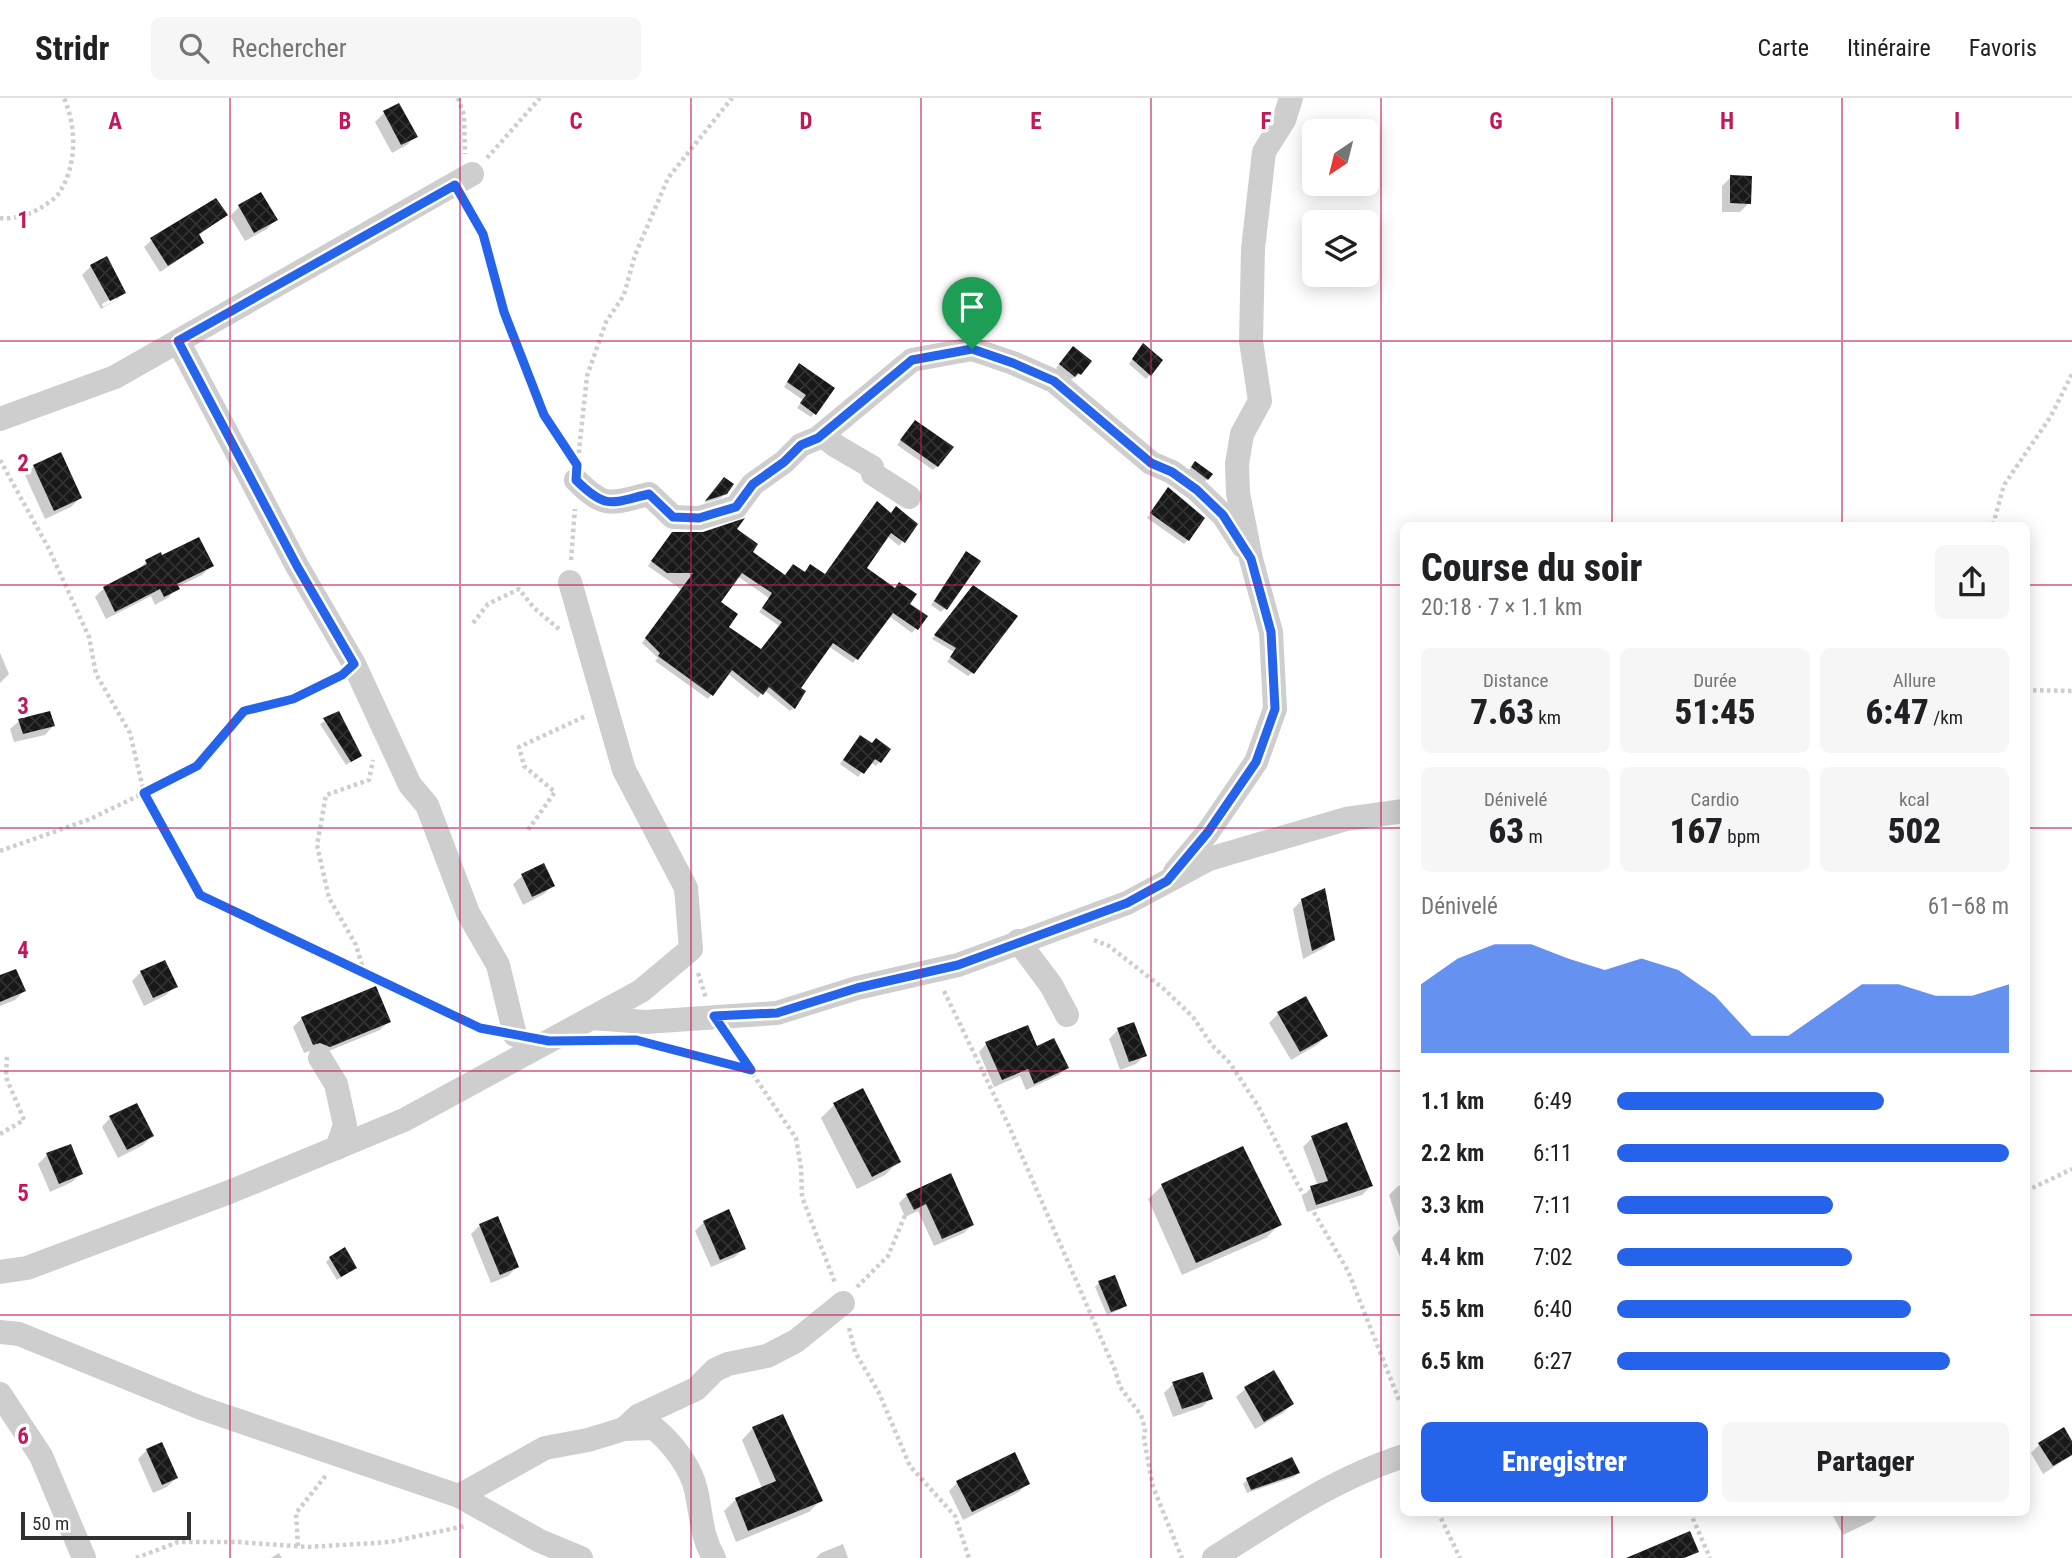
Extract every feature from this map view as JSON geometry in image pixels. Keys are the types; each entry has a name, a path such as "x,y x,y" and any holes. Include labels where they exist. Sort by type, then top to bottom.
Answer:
{"street":[{"path":"1167,881 1208,832 1256,762 1275,709 1271,632 1251,559 1238,493 1237,464 1242,435 1260,401 1251,341 1253,249 1264,152 1284,120 1292,98"},
{"path":"0,419 115,377 464,179"},
{"path":"178,341 297,566 354,664 410,785 427,805 468,913 498,965 515,1035"},
{"path":"576,480 594,498 613,503 649,494 673,517 699,518 736,507 753,484 784,462 801,445 822,435 912,360 972,349 1054,381 1151,463 1172,472 1197,490 1223,515 1251,559"},
{"path":"822,435 872,467 873,474 909,497"},
{"path":"0,1272 27,1268 232,1191 404,1120 640,991 691,948 686,888 624,770 570,582"},
{"path":"590,1018 646,1022 777,1013 857,988 958,965 1127,903 1209,859 1346,819 1400,811"},
{"path":"1018,941 1051,985 1068,1015"},
{"path":"320,1058 336,1084 345,1125 337,1148"},
{"path":"624,1429 638,1416 696,1389 715,1370 728,1364 767,1356 796,1341 843,1303"},
{"path":"0,1332 19,1334 201,1408 459,1496 540,1541 581,1558"},
{"path":"0,1394 41,1456 84,1558"},
{"path":"459,1496 545,1448 588,1440 624,1429 654,1429 673,1444 696,1488 700,1522 707,1546 714,1558"},
{"path":"1214,1558 1294,1507 1375,1465 1400,1457"}],"path":[{"path":"0,218 33,212 58,196 72,167 73,136 64,98"},
{"path":"458,98 464,115 464,179 483,234 504,312 544,415 577,465 587,376 606,322 624,295 635,255 668,178 732,98"},
{"path":"464,179 540,98"},
{"path":"1994,522 2004,485 2051,416 2072,373"},
{"path":"0,460 48,549 89,637 96,674 130,733 144,793 200,895 480,1028 515,1035"},
{"path":"570,582 576,480"},
{"path":"473,623 488,604 519,589 534,608 552,624 588,644"},
{"path":"0,851 90,819 197,766 244,711 293,699 342,675 354,664"},
{"path":"2030,690 2072,691"},
{"path":"528,830 555,792 524,766 519,747 606,707"},
{"path":"364,972 356,945 330,898 317,845 326,795 369,780 374,756 393,750"},
{"path":"1061,925 1109,946 1164,989 1193,1017 1212,1045 1230,1063 1258,1106 1298,1185 1348,1271 1400,1402"},
{"path":"691,948 702,988 714,1016 796,1138 802,1198 843,1303 855,1352 879,1394 910,1466 955,1516 969,1558"},
{"path":"932,972 950,1000 1008,1124 1120,1387 1141,1415 1153,1488 1183,1558"},
{"path":"648,1044 751,1070"},
{"path":"0,1134 24,1120 6,1077 7,1055"},
{"path":"2030,1189 2072,1169"},
{"path":"843,1303 888,1256 906,1213"},
{"path":"298,1546 296,1513 340,1456"},
{"path":"136,1558 177,1542 298,1546 390,1542 472,1525 459,1496"},
{"path":"1440,1516 1460,1558"},
{"path":"1692,1516 1710,1558"}],"building":[{"path":"399,103 418,137 401,145 383,111"},
{"path":"1730,175 1752,176 1751,204 1730,203"},
{"path":"261,192 278,220 254,233 238,205"},
{"path":"216,198 228,215 199,234 204,243 168,266 150,238"},
{"path":"107,256 126,293 110,301 90,265"},
{"path":"1143,343 1163,360 1151,376 1132,359"},
{"path":"1073,346 1092,361 1081,375 1078,373 1075,377 1059,364"},
{"path":"799,363 835,388 816,415 800,403 806,395 787,382"},
{"path":"915,420 954,447 938,467 900,440"},
{"path":"61,452 82,498 54,511 33,465"},
{"path":"1195,461 1213,474 1208,480 1191,467"},
{"path":"724,477 734,484 727,494 705,501"},
{"path":"1168,487 1205,518 1189,541 1150,513"},
{"path":"877,501 891,513 896,506 918,524 905,543 891,533 867,568 895,588 899,582 917,594 910,604 928,616 918,630 893,613 858,660 833,643 801,688 806,691 795,709 769,687 763,695 732,670 713,696 658,656 660,653 645,638 693,573 667,573 651,561 672,532 703,532 745,518 737,529 758,544 753,552 785,575 793,564 805,572 810,564 825,574","holes":["742,573 772,593 762,608 782,622 761,649 729,627 738,614 721,602"]},
{"path":"199,537 214,566 177,584 180,589 164,597 160,589 115,612 103,587 147,564 145,560"},
{"path":"966,551 981,561 947,610 934,601"},
{"path":"973,585 1018,616 974,674 950,657 956,648 934,635"},
{"path":"50,711 55,726 23,734 18,719"},
{"path":"339,711 362,756 351,762 323,718"},
{"path":"860,735 872,743 876,738 891,749 881,763 875,759 864,774 843,760"},
{"path":"544,863 555,886 532,897 521,874"},
{"path":"1325,888 1335,940 1312,951 1301,899"},
{"path":"165,960 178,987 153,998 140,971"},
{"path":"16,969 26,991 0,1002 0,975"},
{"path":"376,986 391,1022 330,1047 320,1043 313,1045 301,1017"},
{"path":"1306,996 1328,1036 1300,1052 1277,1012"},
{"path":"1134,1022 1147,1056 1129,1062 1117,1028"},
{"path":"1028,1025 1037,1046 1054,1038 1069,1068 1034,1084 1028,1069 1002,1080 985,1042"},
{"path":"863,1088 901,1162 872,1177 833,1103"},
{"path":"137,1103 154,1136 127,1150 109,1116"},
{"path":"1347,1122 1373,1186 1316,1205 1310,1186 1328,1181 1311,1136"},
{"path":"71,1144 83,1174 59,1184 46,1153"},
{"path":"1243,1146 1282,1225 1196,1263 1161,1184"},
{"path":"951,1173 974,1225 942,1239 926,1204 914,1210 906,1194"},
{"path":"729,1209 746,1249 720,1260 703,1221"},
{"path":"498,1216 519,1267 500,1275 479,1224"},
{"path":"345,1247 357,1268 341,1277 329,1257"},
{"path":"1115,1275 1127,1306 1111,1312 1098,1281"},
{"path":"1274,1370 1294,1404 1264,1422 1244,1387"},
{"path":"1203,1372 1213,1399 1182,1409 1172,1382"},
{"path":"783,1414 823,1501 748,1531 735,1498 776,1481 752,1427"},
{"path":"2064,1427 2072,1441 2072,1455 2053,1466 2038,1443"},
{"path":"162,1442 178,1478 162,1485 146,1449"},
{"path":"1015,1452 1030,1484 972,1512 956,1481"},
{"path":"1292,1457 1300,1473 1251,1490 1246,1478"},
{"path":"1690,1531 1699,1552 1684,1558 1626,1558"}],"route":[{"path":"455,185 483,234 504,312 544,415 577,465 576,480 594,498 613,503 649,494 673,517 699,518 736,507 753,484 784,462 801,445 818,438 912,360 972,349 1054,381 1151,463 1172,472 1197,490 1223,515 1251,559 1271,632 1275,709 1256,762 1208,832 1167,881 1127,903 958,965 857,988 777,1013 714,1016 751,1070 636,1040 549,1041 480,1028 200,895 144,793 197,766 244,711 293,699 342,675 354,664 297,566 178,341 455,185"}]}
